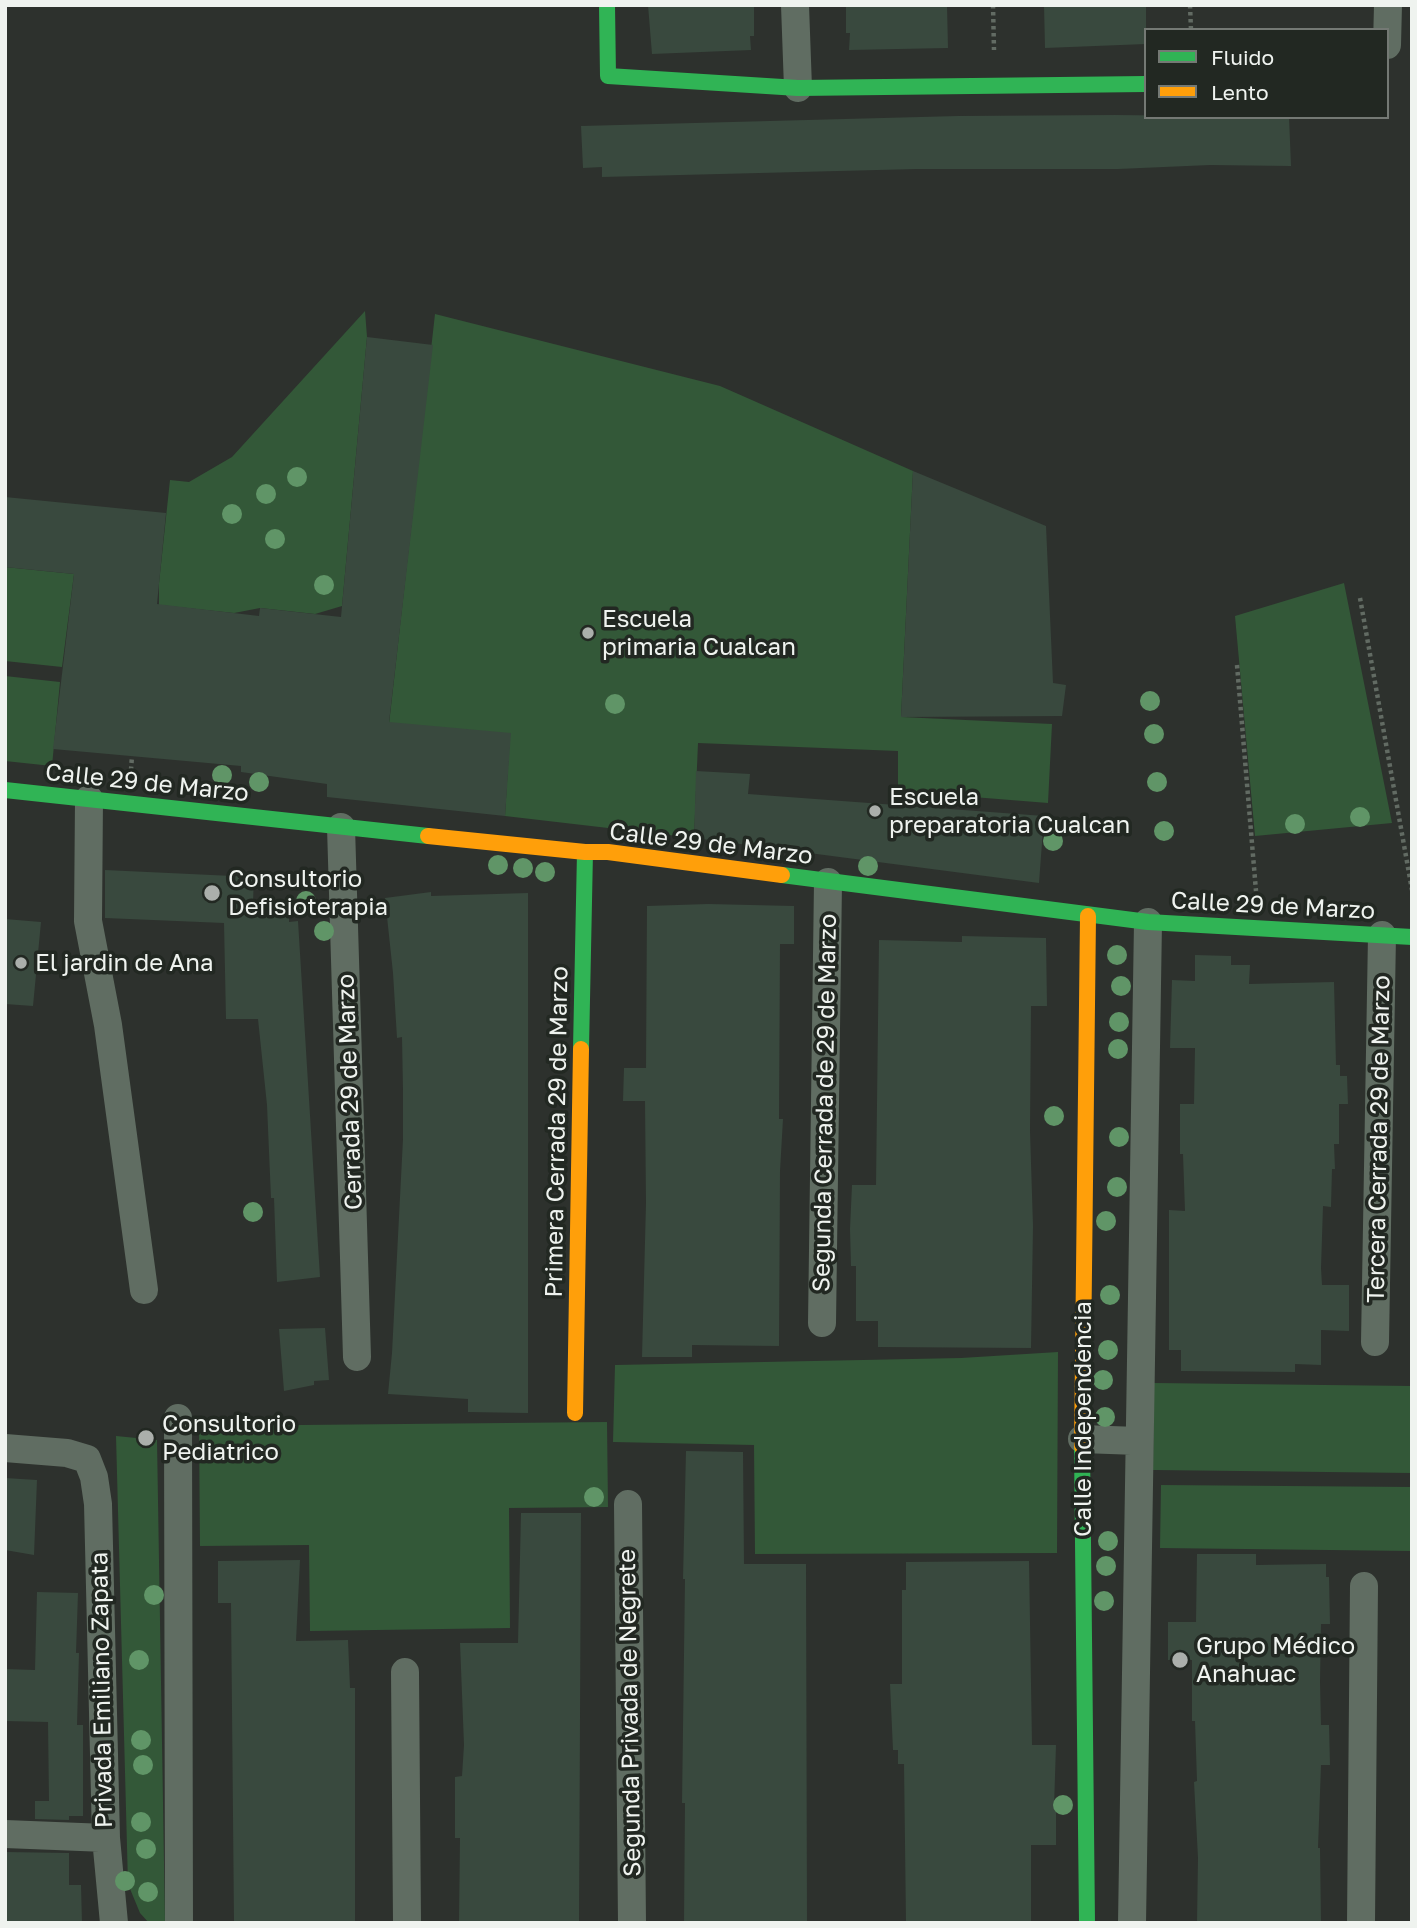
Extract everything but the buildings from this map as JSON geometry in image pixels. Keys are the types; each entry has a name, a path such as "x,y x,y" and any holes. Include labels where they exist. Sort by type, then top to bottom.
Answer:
{"street":[{"path":"607,5 608,76 798,88 1144,83"},
{"path":"796,5 798,88"},
{"path":"1387,28 1388,5"},
{"name":"Calle 29 de Marzo","path":"5,790 130,806 585,852 608,852 1088,916 1148,922 1412,937"},
{"path":"89,799 88,921 108,1025 144,1290"},
{"name":"Cerrada 29 de Marzo","path":"341,827 357,1357"},
{"name":"Primera Cerrada 29 de Marzo","path":"575,1413 585,852"},
{"name":"Segunda Cerrada de 29 de Marzo","path":"822,1323 828,882"},
{"name":"Calle Independencia","path":"1087,1923 1082,1439 1088,916"},
{"path":"1132,1923 1148,922"},
{"name":"Tercera Cerrada 29 de Marzo","path":"1375,1342 1382,935"},
{"path":"178,1418 179,1923"},
{"path":"1082,1439 1139,1441"},
{"name":"Privada Emiliano Zapata","path":"5,1448 67,1453 87,1459 94,1477 98,1504 106,1838 114,1923"},
{"name":"Segunda Privada de Negrete","path":"628,1504 632,1923"},
{"path":"1361,1923 1364,1586"},
{"path":"405,1672 407,1923"},
{"path":"5,1834 106,1838"}],"path":[{"path":"993,5 995,87"},
{"path":"1190,5 1191,28"},
{"path":"1360,598 1412,891"},
{"path":"1237,665 1260,929"}],"green space":[{"path":"365,311 367,337 342,606 315,614 260,608 234,613 159,605 170,480 189,482 232,457"},
{"path":"435,314 720,386 913,471 901,717 1052,724 1048,803 898,791 898,751 698,743 694,838 505,816 510,733 387,742"},
{"path":"5,567 74,574 62,667 5,661"},
{"path":"1344,583 1392,823 1255,836 1235,616"},
{"path":"5,676 60,682 52,766 5,761"},
{"path":"1058,1352 1057,1553 755,1554 754,1445 613,1442 615,1365 961,1358"},
{"path":"1154,1383 1412,1386 1412,1473 1153,1470"},
{"path":"607,1422 608,1507 509,1508 510,1628 310,1631 309,1545 200,1546 199,1426"},
{"path":"116,1436 157,1440 165,1923 149,1923 140,1913 128,1884"},
{"path":"1161,1485 1412,1487 1412,1551 1160,1548"}],"traffic: fast":[{"path":"607,5 608,76 798,88 1144,84"},
{"path":"5,790 428,836"},
{"path":"581,1049 585,852"},
{"path":"782,875 1148,922 1412,937"},
{"path":"1082,1447 1087,1923"}],"traffic: slow":[{"path":"428,836 608,852 782,875"},
{"path":"1082,1447 1088,916"},
{"path":"575,1413 581,1049"}],"place":[{"name":"Escuela primaria Cualcan","path":"588,633"},
{"name":"Escuela preparatoria Cualcan","path":"875,811"},
{"name":"Consultorio Defisioterapia","path":"212,893"},
{"name":"El jardin de Ana","path":"21,963"},
{"name":"Consultorio Pediatrico","path":"146,1438"},
{"name":"Grupo Médico Anahuac","path":"1180,1660"}]}
